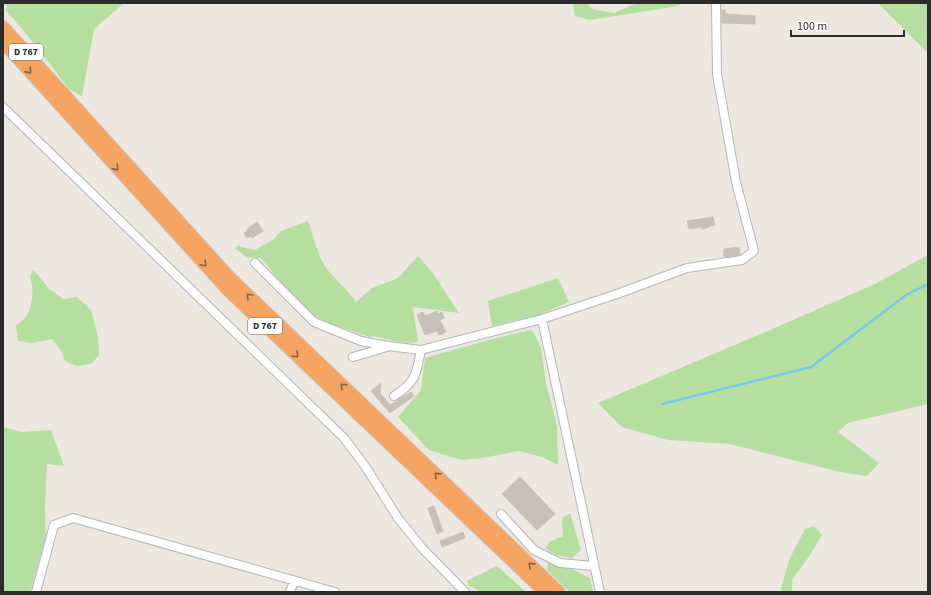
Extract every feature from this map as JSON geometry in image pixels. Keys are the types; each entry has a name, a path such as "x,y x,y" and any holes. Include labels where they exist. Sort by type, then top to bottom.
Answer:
{"highway":[{"name":"D 767","path":"3,27 230,278 559,592"},
{"name":"D 767","path":"3,42 229,291 545,592"}],"street":[{"path":"255,263 314,322 361,341 421,350 542,319 617,294 687,268 742,260 754,251 736,182 717,74 716,3"},
{"path":"3,107 344,438 365,466 398,518 422,548 461,591"},
{"path":"542,319 600,592"},
{"path":"353,357 388,346"},
{"path":"394,396 404,389 416,376 421,350"},
{"path":"501,514 534,550 560,563 594,566"},
{"path":"36,592 54,525 73,518 335,592"},
{"path":"290,592 294,581"}],"path":[{"path":"915,3 928,28"}],"green space":[{"path":"4,3 124,3 94,29 82,96 69,89 37,47 5,9 8,8"},
{"path":"573,3 587,3 592,9 614,13 637,3 684,3 673,7 589,20 575,16"},
{"path":"878,3 928,3 928,53"},
{"path":"308,221 322,262 356,302 372,288 398,278 418,256 432,272 459,313 413,307 418,342 409,343 373,336 370,337 331,324 312,315 286,289 261,258 246,257 235,248 239,245 241,247 255,250 274,239 281,231"},
{"path":"928,255 928,404 848,423 838,432 879,463 867,476 840,472 730,444 668,440 622,427 598,403 875,284"},
{"path":"33,269 50,290 64,299 77,297 91,310 98,337 99,355 91,364 76,366 65,361 61,350 52,339 32,343 18,341 16,326 26,316 32,301 32,286 30,277"},
{"path":"558,278 569,302 539,315 492,326 488,301"},
{"path":"532,330 541,347 546,383 557,426 558,465 542,457 519,451 482,458 461,460 429,450 398,417 421,390 425,358 496,338"},
{"path":"3,427 21,432 51,430 64,466 47,464 45,506 46,543 42,549 32,587 29,592 3,592"},
{"path":"570,513 581,550 572,558 556,555 546,549 549,542 563,536 562,518"},
{"path":"814,526 822,535 792,580 792,592 782,592 781,589 789,560 805,529"},
{"path":"548,563 571,569 590,578 593,592 570,592 547,570"},
{"path":"497,566 526,592 479,592 475,588 469,586 467,581"}],"building":[{"path":"722,10 725,10 725,14 755,16 755,24 722,23"},
{"path":"713,217 715,225 702,229 702,227 689,229 687,221"},
{"path":"257,222 263,231 252,238 251,236 247,238 244,233"},
{"path":"739,247 740,255 724,257 724,249"},
{"path":"437,311 438,314 442,312 444,318 440,320 446,332 439,335 437,331 425,335 417,315 423,312 425,316"},
{"path":"381,383 380,393 390,405 411,392 414,396 390,413 371,391"},
{"path":"520,477 555,514 537,530 502,494"},
{"path":"434,506 443,531 437,534 428,508"},
{"path":"463,532 465,538 442,547 440,541"}],"waterway":[{"path":"662,404 811,367 906,295 928,284"}]}
